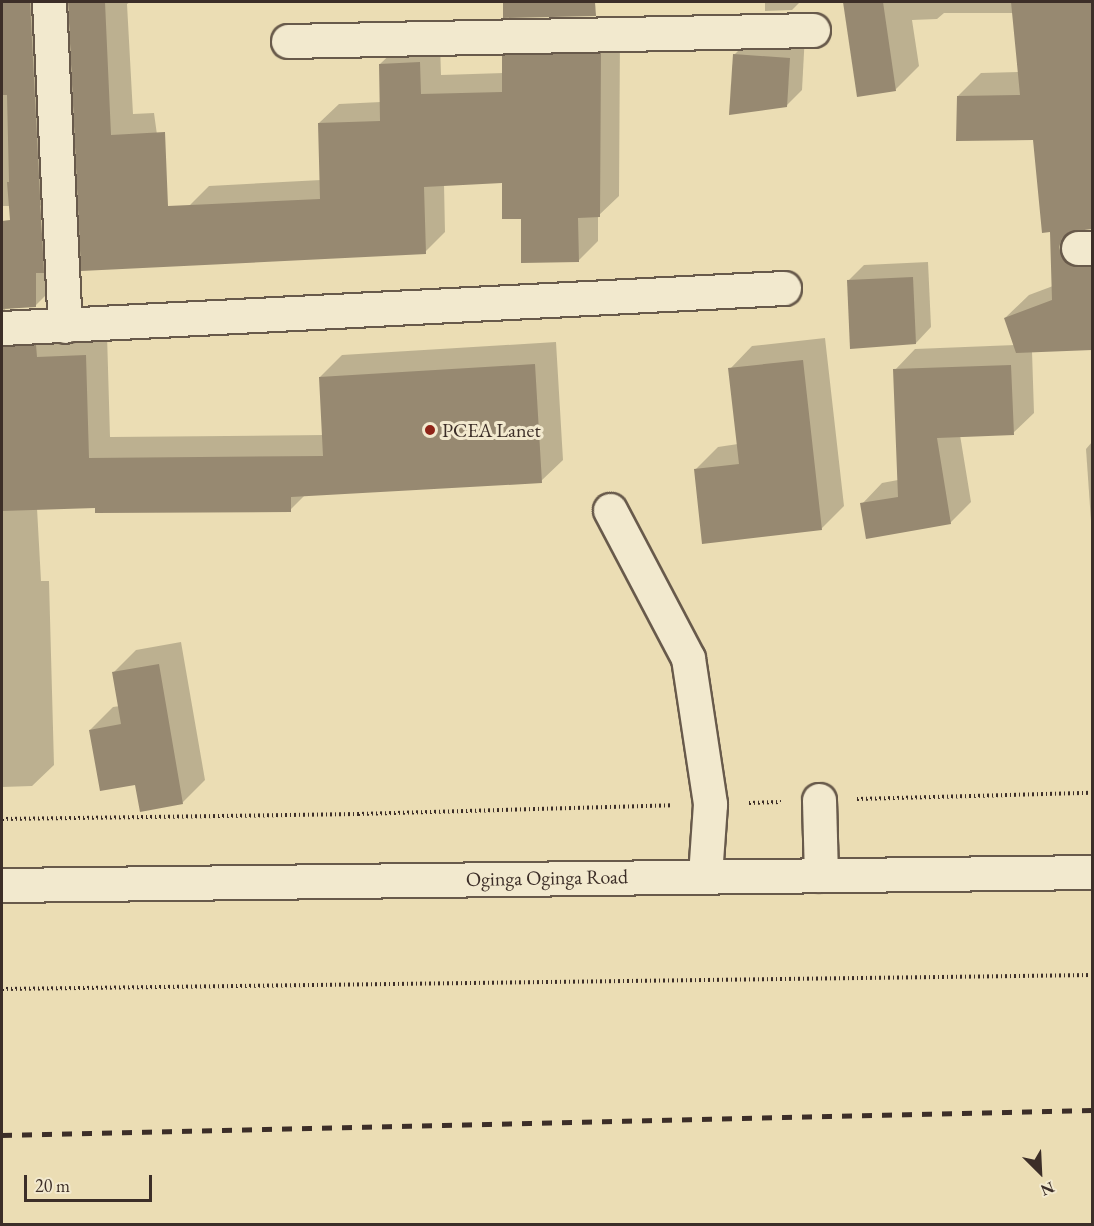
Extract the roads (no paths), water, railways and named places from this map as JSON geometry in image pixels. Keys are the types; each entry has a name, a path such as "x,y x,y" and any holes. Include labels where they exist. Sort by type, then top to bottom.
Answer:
{"street":[{"path":"49,2 65,326"},
{"path":"288,41 813,30"},
{"path":"2,328 784,288"},
{"path":"610,510 688,658 709,811 705,865"},
{"path":"819,804 821,862"},
{"name":"Oginga Oginga Road","path":"2,885 821,862 1092,872"}],"railway":[{"path":"2,1135 1092,1110"}],"place":[{"name":"PCEA Lanet","path":"430,430"}]}
